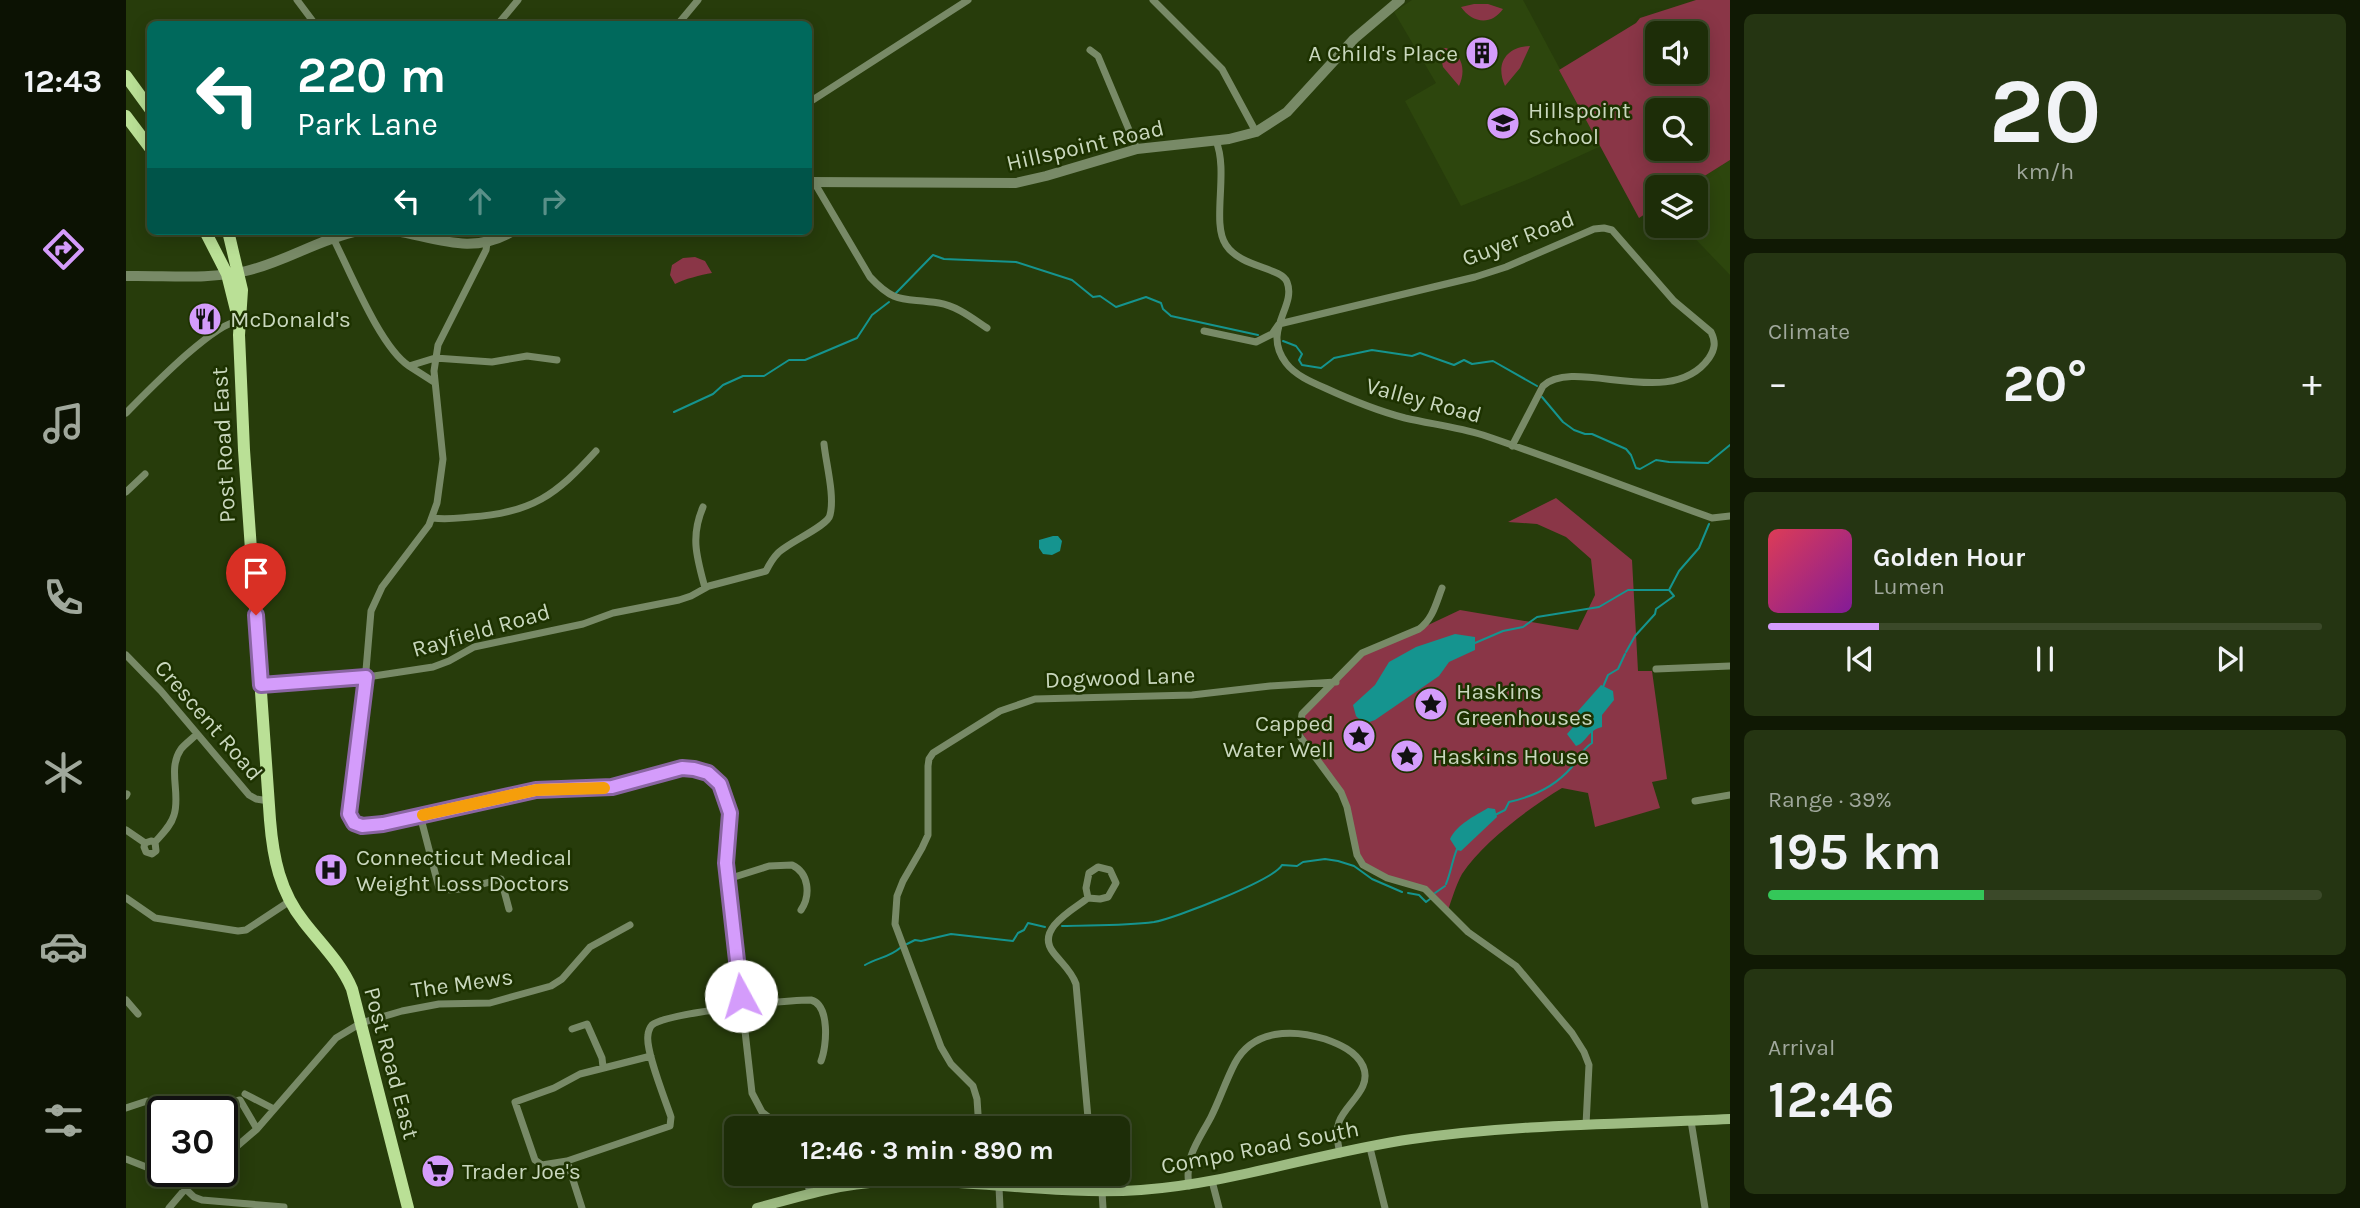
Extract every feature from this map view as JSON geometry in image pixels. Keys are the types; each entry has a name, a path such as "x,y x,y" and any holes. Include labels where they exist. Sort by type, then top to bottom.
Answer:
{"main road":[{"path":"126,76 147,105"},
{"path":"126,116 147,144"},
{"name":"Post Road East","path":"208,235 233,273 243,300 239,321 244,450 275,860 290,901 345,973 355,998 408,1208"},
{"name":"Post Road East","path":"228,235 233,273"},
{"name":"Compo Road South","path":"999,1186 1098,1192 1189,1186 1427,1138 1586,1125 1730,1119"},
{"name":"Compo Road South","path":"757,1208 847,1186"}],"street":[{"path":"297,0 313,21"},
{"path":"500,21 518,0"},
{"path":"680,21 698,0"},
{"path":"812,100 968,0"},
{"path":"1153,0 1222,69 1256,132"},
{"name":"Hillspoint Road","path":"812,182 1016,183 1137,149 1216,141 1256,132 1287,112 1354,39 1400,0"},
{"path":"1090,50 1098,56 1137,149"},
{"name":"Valley Road","path":"1216,141 1222,167 1222,237 1226,245 1242,259 1254,266 1279,273 1286,280 1289,291 1276,339 1278,348 1292,369 1332,391 1390,414 1468,431 1712,519 1730,516"},
{"path":"812,184 870,277 882,289 891,296 905,300 947,306 967,314 987,328"},
{"name":"Guyer Road","path":"1279,324 1475,277 1506,267 1594,229 1612,230 1674,301 1711,332 1714,339 1712,353 1695,372 1664,382 1578,377 1556,377 1549,380 1543,386 1512,446"},
{"path":"126,276 233,273 267,264 344,235"},
{"path":"417,235 466,245 487,242 504,235"},
{"path":"489,235 486,250 438,345 435,358 434,382 443,459 433,518 385,582 374,602 369,620 366,677 349,814 354,823 362,826 383,824 536,790 605,788 673,770 694,769 715,778 726,797 730,820 726,856 752,1097 767,1116"},
{"path":"333,238 383,338 400,360 434,382"},
{"path":"126,413 174,366 222,326 239,321"},
{"path":"1204,331 1256,342 1272,334 1279,324"},
{"path":"409,366 435,358 492,362 527,356 557,360"},
{"name":"Rayfield Road","path":"261,685 366,677 441,665 474,647 679,600 705,588 766,571 778,553 830,517 831,500 824,444"},
{"path":"433,518 494,515 536,503 558,489 596,451"},
{"path":"126,492 145,474"},
{"path":"703,507 696,525 695,538 705,588"},
{"path":"1442,588 1426,624 1362,653 1302,714 1299,735 1344,798 1360,861 1376,873 1425,889 1468,932 1516,966 1572,1033 1587,1058 1590,1082 1586,1125"},
{"name":"Crescent Road","path":"126,655 161,691 249,795 269,801"},
{"path":"1656,668 1730,666"},
{"name":"Dogwood Lane","path":"977,1116 973,1086 951,1064 941,1047 894,924 897,896 928,835 928,766 933,753 1000,711 1035,699 1180,696 1336,682"},
{"path":"1308,683 1315,699"},
{"path":"155,842 170,825 174,815 177,802 175,771 180,750 197,734"},
{"path":"1695,801 1730,795"},
{"path":"419,815 439,888 445,891 501,879 509,909"},
{"path":"126,830 145,843"},
{"path":"145,843 155,842"},
{"path":"145,843 144,850 150,854 157,848 155,842"},
{"path":"728,879 769,866 792,865 803,874 807,884 805,904 801,910"},
{"path":"1088,898 1086,888 1089,873 1098,867 1110,870 1116,883 1108,897 1100,900 1088,898 1049,932 1049,943 1053,952 1070,969 1076,984 1088,1116"},
{"path":"126,898 155,918 238,931 246,930 290,901"},
{"name":"The Mews","path":"361,1023 439,1004 490,1003 551,986 562,979 590,947 630,925"},
{"path":"126,1000 138,1014"},
{"path":"651,1056 603,1067 515,1102 535,1160 542,1165 567,1161 670,1126 671,1117 647,1037 650,1027 657,1023 742,1007 806,1000 816,1002 822,1010 827,1046 821,1061"},
{"path":"238,1145 257,1129 336,1038 361,1023"},
{"path":"572,1028 587,1024 602,1058 603,1067"},
{"path":"1189,1186 1188,1166 1193,1148 1212,1115 1235,1063 1250,1044 1270,1035 1312,1035 1345,1047 1362,1064 1365,1075 1362,1087 1338,1124 1336,1133 1340,1154"},
{"path":"245,1094 274,1109"},
{"path":"238,1100 257,1129"},
{"path":"126,1108 147,1101"},
{"path":"1691,1121 1705,1208"},
{"path":"1370,1148 1385,1208"},
{"path":"126,1159 174,1178 194,1197 210,1202 284,1207"},
{"path":"567,1161 582,1208"},
{"path":"1212,1181 1219,1208"},
{"path":"808,1186 810,1194"},
{"path":"999,1186 1000,1208"},
{"path":"1096,1186 1103,1208"},
{"path":"169,1208 185,1188"}],"shaded area":[{"name":"Hillspoint School","path":"1412,0 1523,0 1601,146 1461,206 1405,101 1436,83 1394,12"},
{"path":"1696,0 1730,0 1730,160 1706,175 1645,175 1645,214 1639,218 1559,70 1640,18"},
{"path":"1488,4 1503,9 1493,18 1476,19 1461,7"},
{"path":"1530,46 1520,68 1505,86 1501,71 1505,58 1515,50"},
{"path":"1446,48 1456,54 1461,64 1459,86 1443,67 1439,49"},
{"path":"1730,160 1730,275 1695,238 1708,238 1706,175"},
{"path":"695,257 705,261 712,273 675,284 670,275 672,265 683,258"},
{"path":"1556,498 1632,560 1638,671 1652,671 1667,779 1652,782 1660,808 1595,827 1588,793 1562,788 1535,805 1482,850 1462,874 1448,910 1417,885 1387,878 1363,865 1344,798 1299,728 1299,721 1356,659 1460,610 1578,630 1595,595 1591,559 1566,537 1537,524 1508,522"}],"water":[{"path":"1058,536 1062,541 1060,551 1052,555 1043,554 1039,548 1039,540"},
{"path":"1455,634 1475,637 1475,650 1449,662 1439,676 1375,720 1364,724 1356,716 1353,705 1375,685 1389,662 1416,647"},
{"path":"1601,685 1613,691 1614,700 1602,715 1602,727 1576,746 1567,734 1575,725 1578,711"},
{"path":"1488,808 1495,809 1497,817 1461,851 1457,850 1450,839 1453,834"}],"waterway":[{"path":"895,294 933,255 944,259 1016,262 1072,280 1093,297 1100,296 1116,307 1146,297 1161,303 1171,316 1258,335"},
{"path":"674,412 743,376 764,376 789,360 805,360 857,338 872,315 889,302"},
{"path":"1283,341 1296,346 1302,354 1299,360 1302,365 1321,368 1334,358 1372,350 1412,356 1420,353 1454,365 1464,360 1472,364 1493,361 1537,386"},
{"path":"1542,397 1563,422 1574,430 1592,434 1626,449 1636,468 1640,469 1656,460 1708,463 1730,445"},
{"path":"1475,643 1503,631 1523,627 1537,617 1599,607 1628,590 1669,590 1679,571 1699,548 1709,524"},
{"path":"1626,652 1656,609 1674,596 1669,590"},
{"path":"1603,687 1608,675 1618,669 1625,654"},
{"path":"1495,815 1505,810 1509,802 1543,790 1565,774 1592,743 1592,731"},
{"path":"1446,884 1457,849"},
{"path":"1062,926 1154,922 1201,907 1243,889 1275,872 1282,865 1297,866 1303,862 1325,859 1354,866 1372,879 1402,892"},
{"path":"1435,893 1445,886"},
{"path":"1408,893 1419,895 1426,902 1430,899"},
{"path":"907,944 915,940 951,934 1013,941 1028,923 1045,927"},
{"path":"865,965 900,948"}],"slow traffic":[{"path":"423,815 536,790 604,788"}],"place":[{"name":"A Child's Place","path":"1482,53"},
{"name":"Hillspoint School","path":"1503,123"},
{"name":"McDonald's","path":"205,319"},
{"name":"Haskins Greenhouses","path":"1431,704"},
{"name":"Capped Water Well","path":"1359,736"},
{"name":"Haskins House","path":"1407,756"},
{"name":"Connecticut Medical Weight Loss Doctors","path":"331,870"},
{"name":"Trader Joe's","path":"438,1171"}],"route":[{"path":"256,615 261,685 366,677 349,806 350,819 362,826 383,824 536,790 618,786 682,768 699,770 717,779 725,793 730,813 726,863 741,996"}]}
